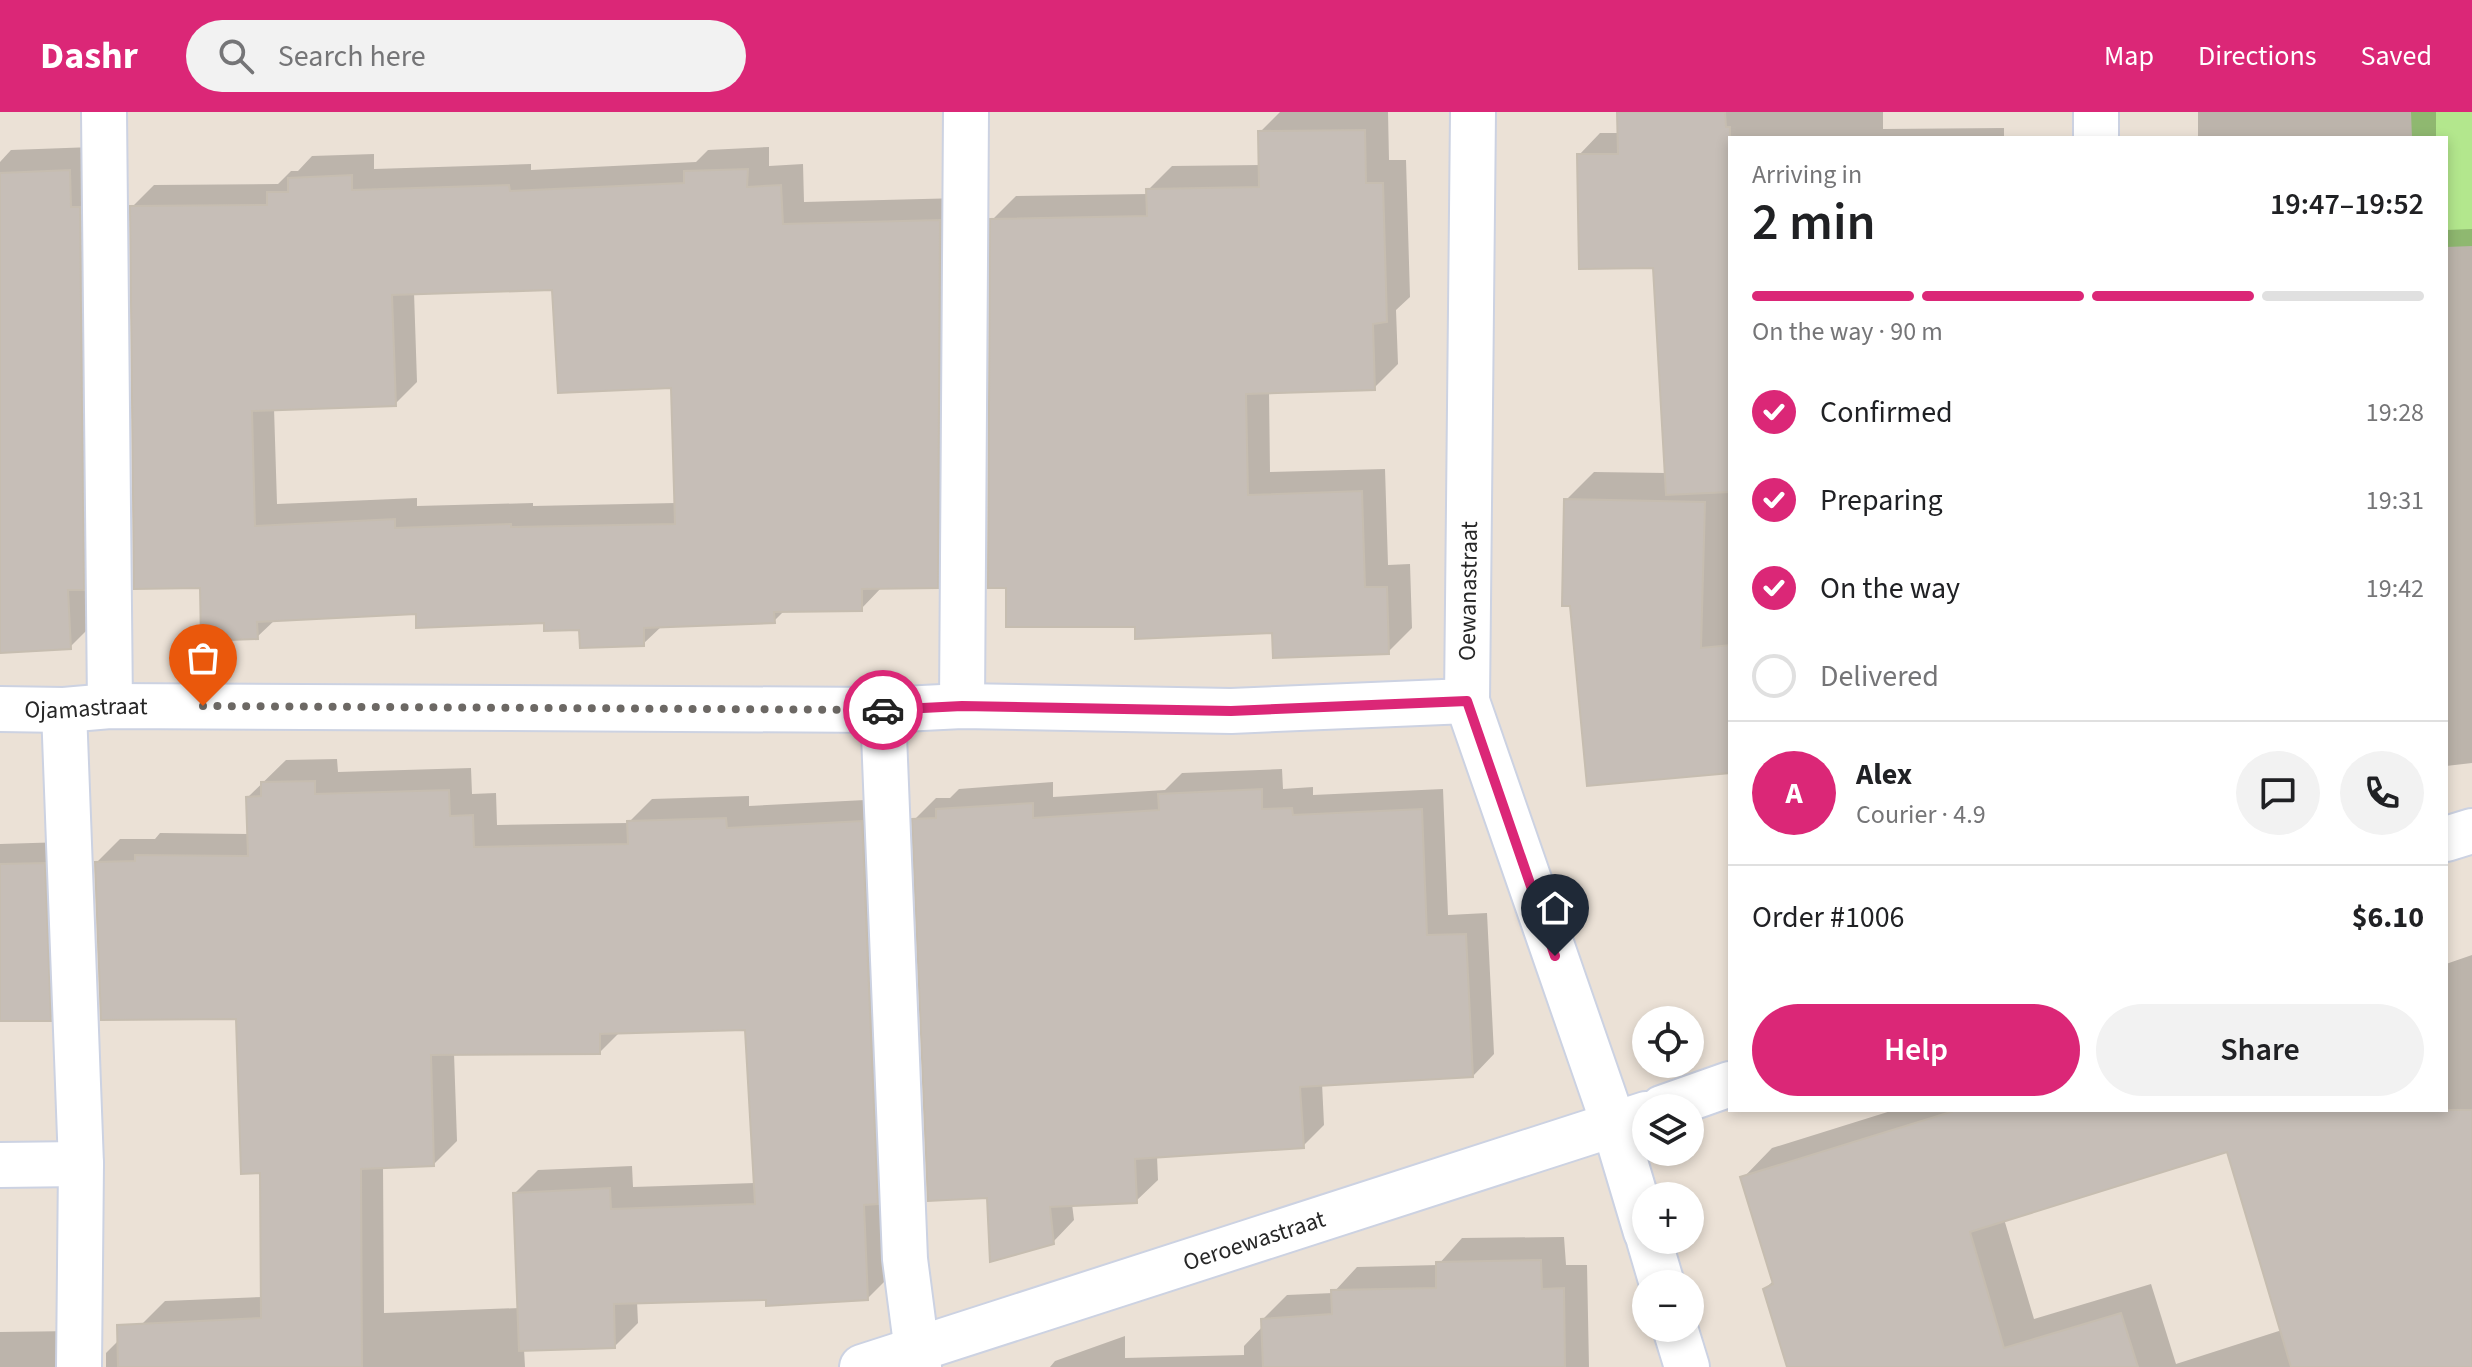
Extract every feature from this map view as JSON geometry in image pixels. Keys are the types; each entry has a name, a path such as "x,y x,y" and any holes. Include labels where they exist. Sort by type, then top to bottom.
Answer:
{"street":[{"path":"104,112 110,706"},
{"path":"962,706 966,112"},
{"name":"Oewanastraat","path":"1473,112 1467,701 1630,1119 1639,1182"},
{"path":"2096,112 2096,136"},
{"name":"Ojamastraat","path":"0,709 64,710 110,706 883,710 962,706 1231,711 1467,701"},
{"path":"64,710 81,1164 79,1367"},
{"path":"883,710 905,1259 918,1358"},
{"path":"2448,838 2472,831"},
{"path":"1702,1094 1728,1085"},
{"name":"Oeroewastraat","path":"862,1367 918,1358 1630,1119"},
{"path":"0,1165 81,1164"},
{"path":"1679,1342 1687,1367"}],"green space":[{"path":"2411,112 2472,112 2472,246 2448,247 2448,136 2412,136"}],"building":[{"path":"1617,112 1725,112 1726,127 1730,127 1728,492 1666,495 1653,268 1579,269 1577,154 1618,154"},
{"path":"1365,130 1366,183 1383,183 1387,322 1373,324 1375,390 1246,394 1248,495 1362,491 1365,587 1387,587 1389,654 1273,658 1272,633 1135,639 1135,627 1006,627 1006,588 988,588 990,219 1147,216 1146,189 1259,187 1258,131"},
{"path":"748,169 747,187 781,185 783,224 940,220 938,588 862,589 862,611 774,612 775,623 644,628 644,646 580,648 579,630 544,631 544,623 416,628 416,614 257,622 258,639 201,641 200,588 134,589 130,206 267,205 267,192 288,192 288,178 352,175 352,190 509,185 510,191 684,183 684,171","holes":["552,290 558,393 671,388 675,524 395,528 395,519 255,526 252,411 396,406 392,295"]},
{"path":"70,170 71,207 80,207 84,590 68,590 71,649 0,653 0,173"},
{"path":"1564,499 1705,502 1701,648 1728,645 1728,773 1587,786 1570,606 1562,606"},
{"path":"315,781 315,794 449,790 450,816 473,815 474,847 628,844 627,821 726,818 727,828 862,821 878,1204 864,1205 868,1300 766,1306 766,1300 614,1304 615,1348 519,1351 513,1193 610,1188 611,1209 755,1204 745,1030 600,1034 600,1054 431,1055 434,1166 361,1169 362,1367 118,1367 117,1325 261,1318 260,1173 241,1174 236,1019 101,1020 95,862 135,861 135,855 248,856 246,797 261,796 261,782"},
{"path":"1262,789 1262,809 1292,808 1293,815 1422,809 1427,935 1466,934 1473,1077 1300,1087 1304,1148 1135,1159 1137,1203 1050,1207 1054,1244 990,1262 987,1198 928,1201 912,819 936,818 936,809 1033,803 1033,818 1159,810 1158,794"},
{"path":"45,863 51,1021 0,1021 0,864"},
{"path":"2472,1110 2472,1367 2291,1367 2227,1152 1970,1232 2004,1348 2121,1313 2138,1367 1787,1367 1763,1289 1773,1284 1740,1177 1951,1112"},
{"path":"1541,1260 1542,1289 1564,1288 1565,1367 1263,1367 1261,1319 1332,1314 1331,1290 1436,1288 1436,1262"}],"way so far":[{"path":"203,706 883,710"}],"route":[{"path":"883,710 962,706 1231,711 1467,701 1555,956"}]}
